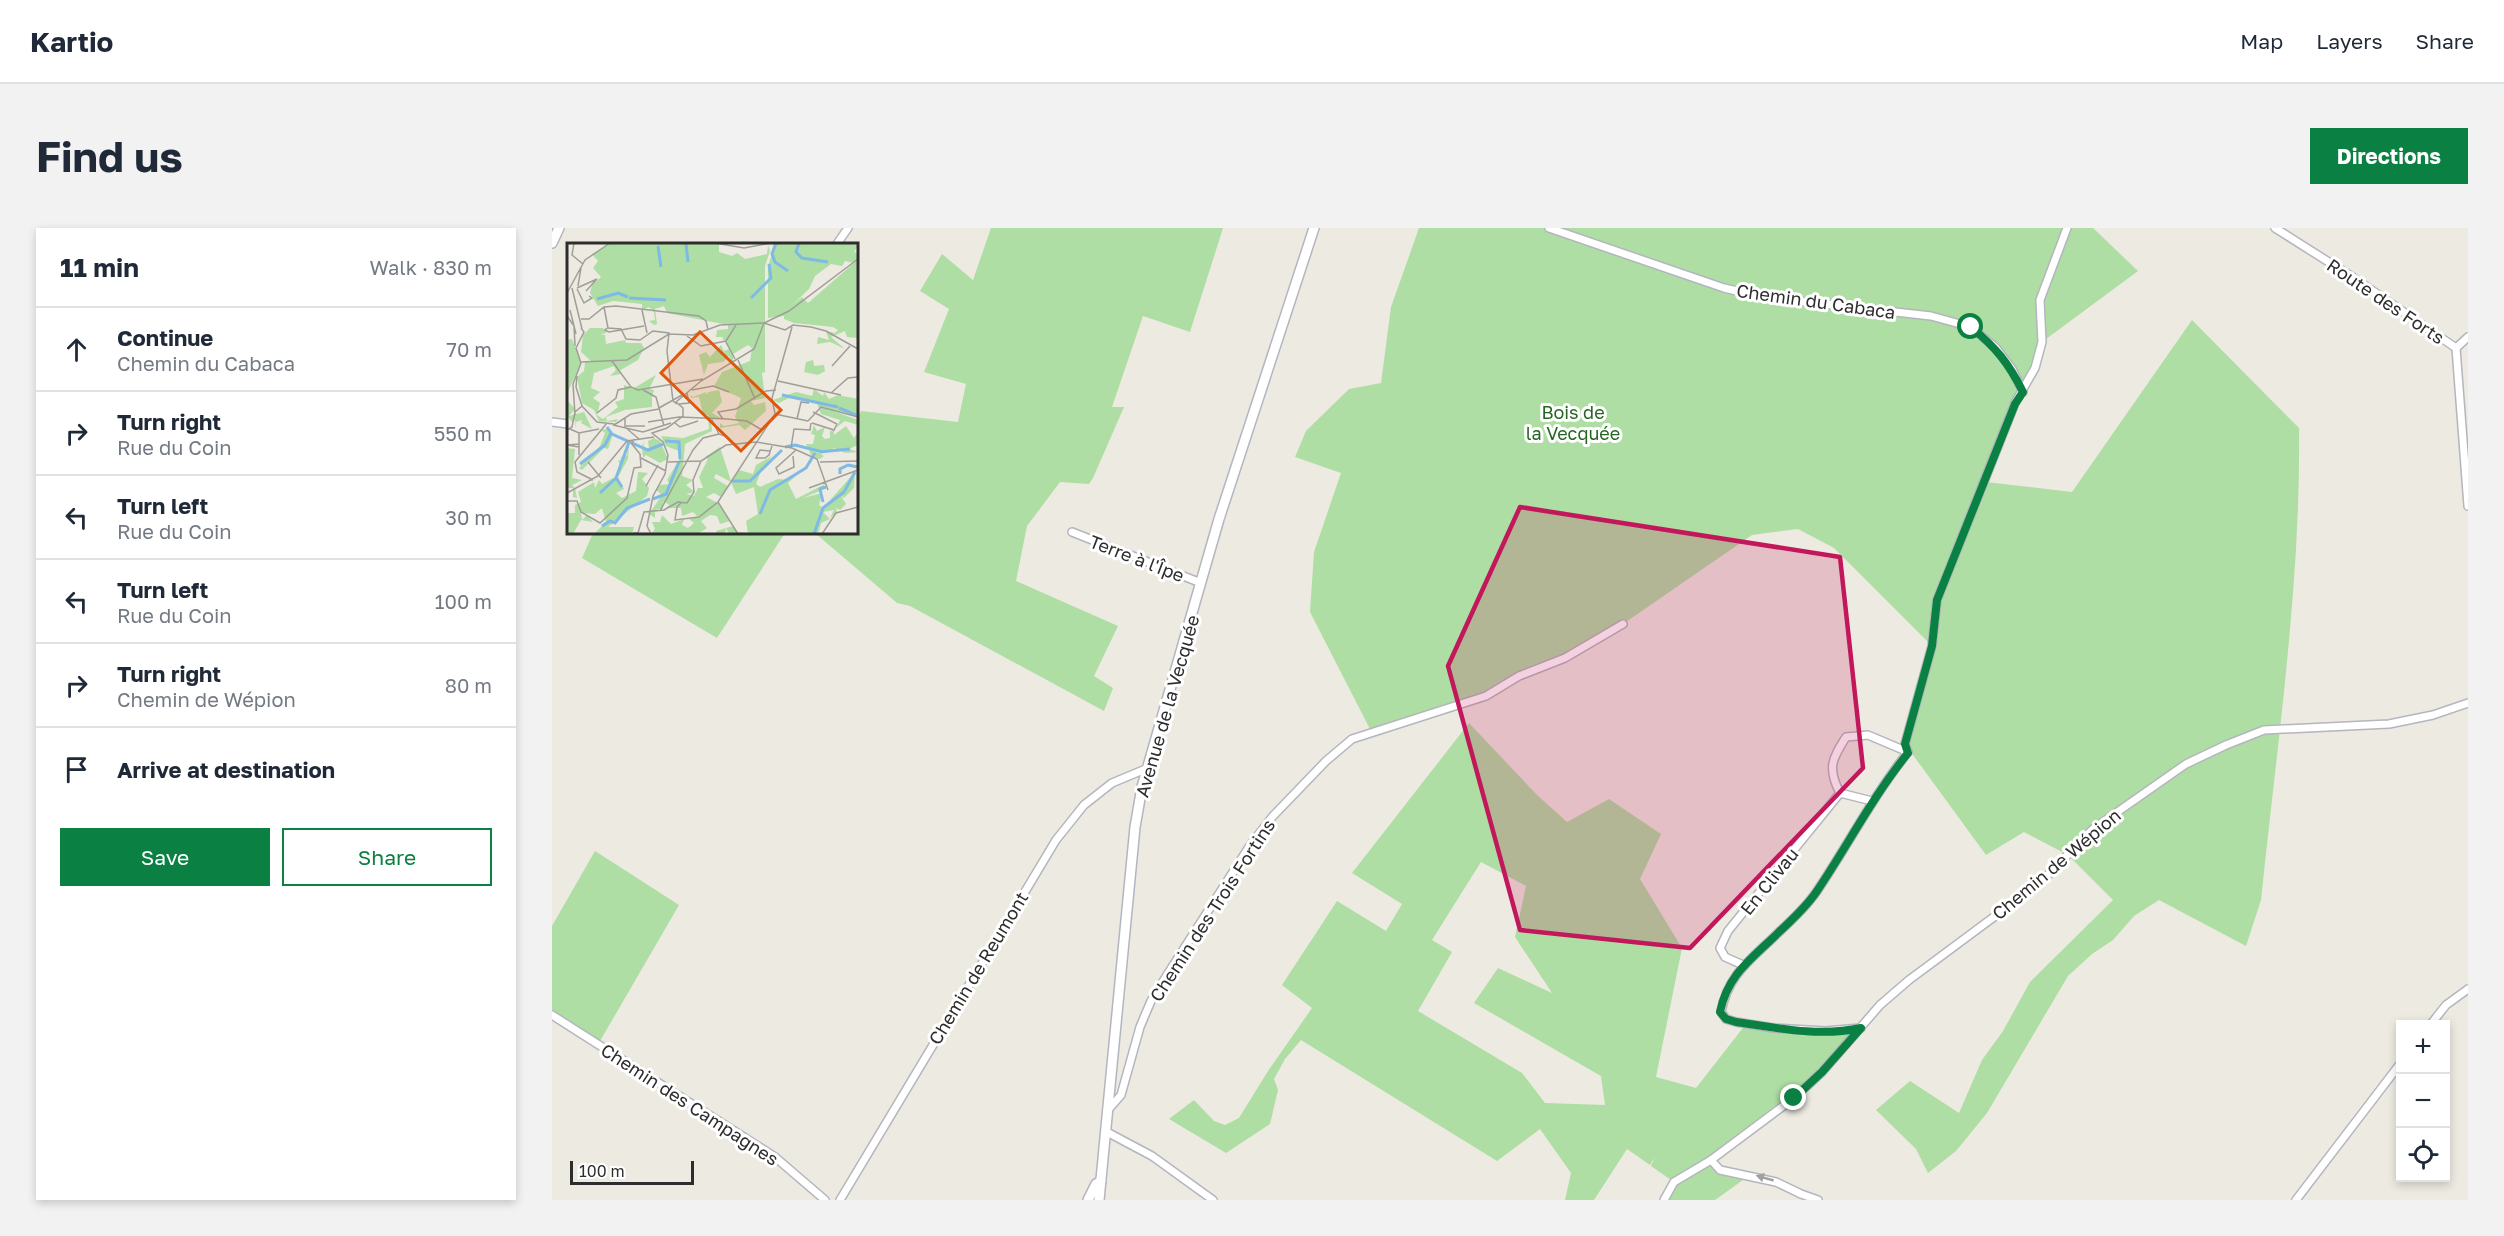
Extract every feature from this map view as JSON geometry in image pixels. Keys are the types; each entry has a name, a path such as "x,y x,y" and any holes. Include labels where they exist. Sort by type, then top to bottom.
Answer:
{"main road":[{"path":"552,243 559,228"},
{"name":"Avenue de la Vecquée","path":"1099,1200 1135,827 1148,768 1219,519 1314,228"},
{"path":"1088,1200 1096,1184 1101,1181"}],"street":[{"path":"838,243 848,228"},
{"name":"Chemin du Cabaca","path":"1549,228 1724,288 1762,297 1930,316 1971,327 1996,348 2012,369 2023,392"},
{"path":"1908,753 1905,744 1932,646 1937,600 2015,404 2035,368 2042,342 2040,300 2067,228"},
{"name":"Route des Forts","path":"2275,228 2354,278 2456,348 2468,506"},
{"path":"2456,348 2468,338"},
{"path":"552,422 567,424"},
{"name":"Terre à l'Îpe","path":"1072,532 1201,583"},
{"name":"Chemin des Trois Fortins","path":"1107,1111 1121,1095 1140,1027 1162,984 1251,844 1273,816 1326,761 1352,739 1486,696 1519,676 1565,658 1623,624"},
{"name":"Chemin de Wépion","path":"1664,1200 1674,1182 1711,1160 1794,1098 1822,1072 1880,1005 1909,980 2041,882 2093,829 2186,765 2226,745 2264,730 2389,724 2433,715 2468,703"},
{"path":"1872,801 1840,793 1831,777 1834,757 1846,737 1868,735 1908,753"},
{"path":"1861,1028 1801,1031 1726,1019 1720,1012 1724,995 1743,965 1779,933 1815,893 1872,801 1908,753"},
{"name":"Chemin de Reumont","path":"840,1200 1056,840 1084,805 1112,783 1148,768"},
{"name":"En Clivau","path":"1743,965 1725,957 1720,948 1728,931 1840,793"},
{"path":"2434,1020 2446,1005 2468,989"},
{"name":"Chemin des Campagnes","path":"552,1015 775,1157 825,1200"},
{"path":"2296,1200 2396,1069"},
{"path":"1105,1131 1152,1156 1213,1200"},
{"path":"1711,1160 1720,1170 1776,1182 1818,1200"}],"highlighted area":[{"path":"1520,507 1840,557 1863,768 1690,948 1520,930 1448,666"}],"green space":[{"path":"991,228 1223,228 1190,332 1143,316 1112,407 1124,407 1093,478 1089,484 1060,482 1027,526 1016,581 1118,626 1094,676 1113,688 1104,711 910,606 897,603 816,534 858,534 858,418 861,411 958,422 966,384 924,372 949,309 920,291 942,254 973,280"},
{"name":"Bois de la Vecquée","path":"1419,228 2093,228 2138,271 2042,342 1986,482 2072,492 2192,320 2299,428 2296,546 2287,664 2261,900 2246,946 2159,900 2134,916 2113,940 2092,954 2068,976 1987,1113 1956,1151 1928,1173 1916,1149 1876,1110 1910,1081 1959,1113 1982,1060 2003,1031 2030,982 2113,900 2068,855 2024,832 1986,855 1905,744 1932,646 1834,548 1798,529 1752,535 1623,624 1565,658 1519,676 1486,696 1371,731 1310,612 1314,552 1341,473 1295,457 1306,431 1349,389 1381,383 1391,307"},
{"path":"592,534 784,534 717,638 582,558"},
{"path":"1469,723 1537,795 1567,822 1609,799 1661,834 1640,879 1682,948 1656,1077 1696,1088 1746,1024 1801,1031 1861,1028 1822,1072 1712,1160 1720,1170 1750,1175 1715,1200 1666,1200 1674,1182 1651,1166 1655,1157 1650,1165 1627,1149 1594,1200 1565,1200 1571,1173 1540,1129 1497,1161 1301,1040 1285,1059 1274,1079 1278,1090 1270,1124 1226,1153 1169,1119 1194,1100 1214,1121 1225,1125 1239,1118 1268,1071 1312,1008 1282,985 1337,901 1386,931 1402,904 1352,873","holes":["1481,862 1526,886 1515,937 1552,993 1498,968 1474,1003 1601,1076 1605,1105 1545,1103 1522,1073 1418,1011 1452,952 1432,940"]},
{"path":"595,851 679,905 600,1041 552,1010 552,926"}],"route":[{"path":"1794,1098 1822,1072 1861,1028 1801,1031 1773,1028 1726,1019 1720,1012 1724,995 1743,965 1779,933 1815,893 1884,783 1908,753 1905,744 1932,646 1937,600 2015,404 2023,392 2012,369 1996,348 1971,327"}]}
